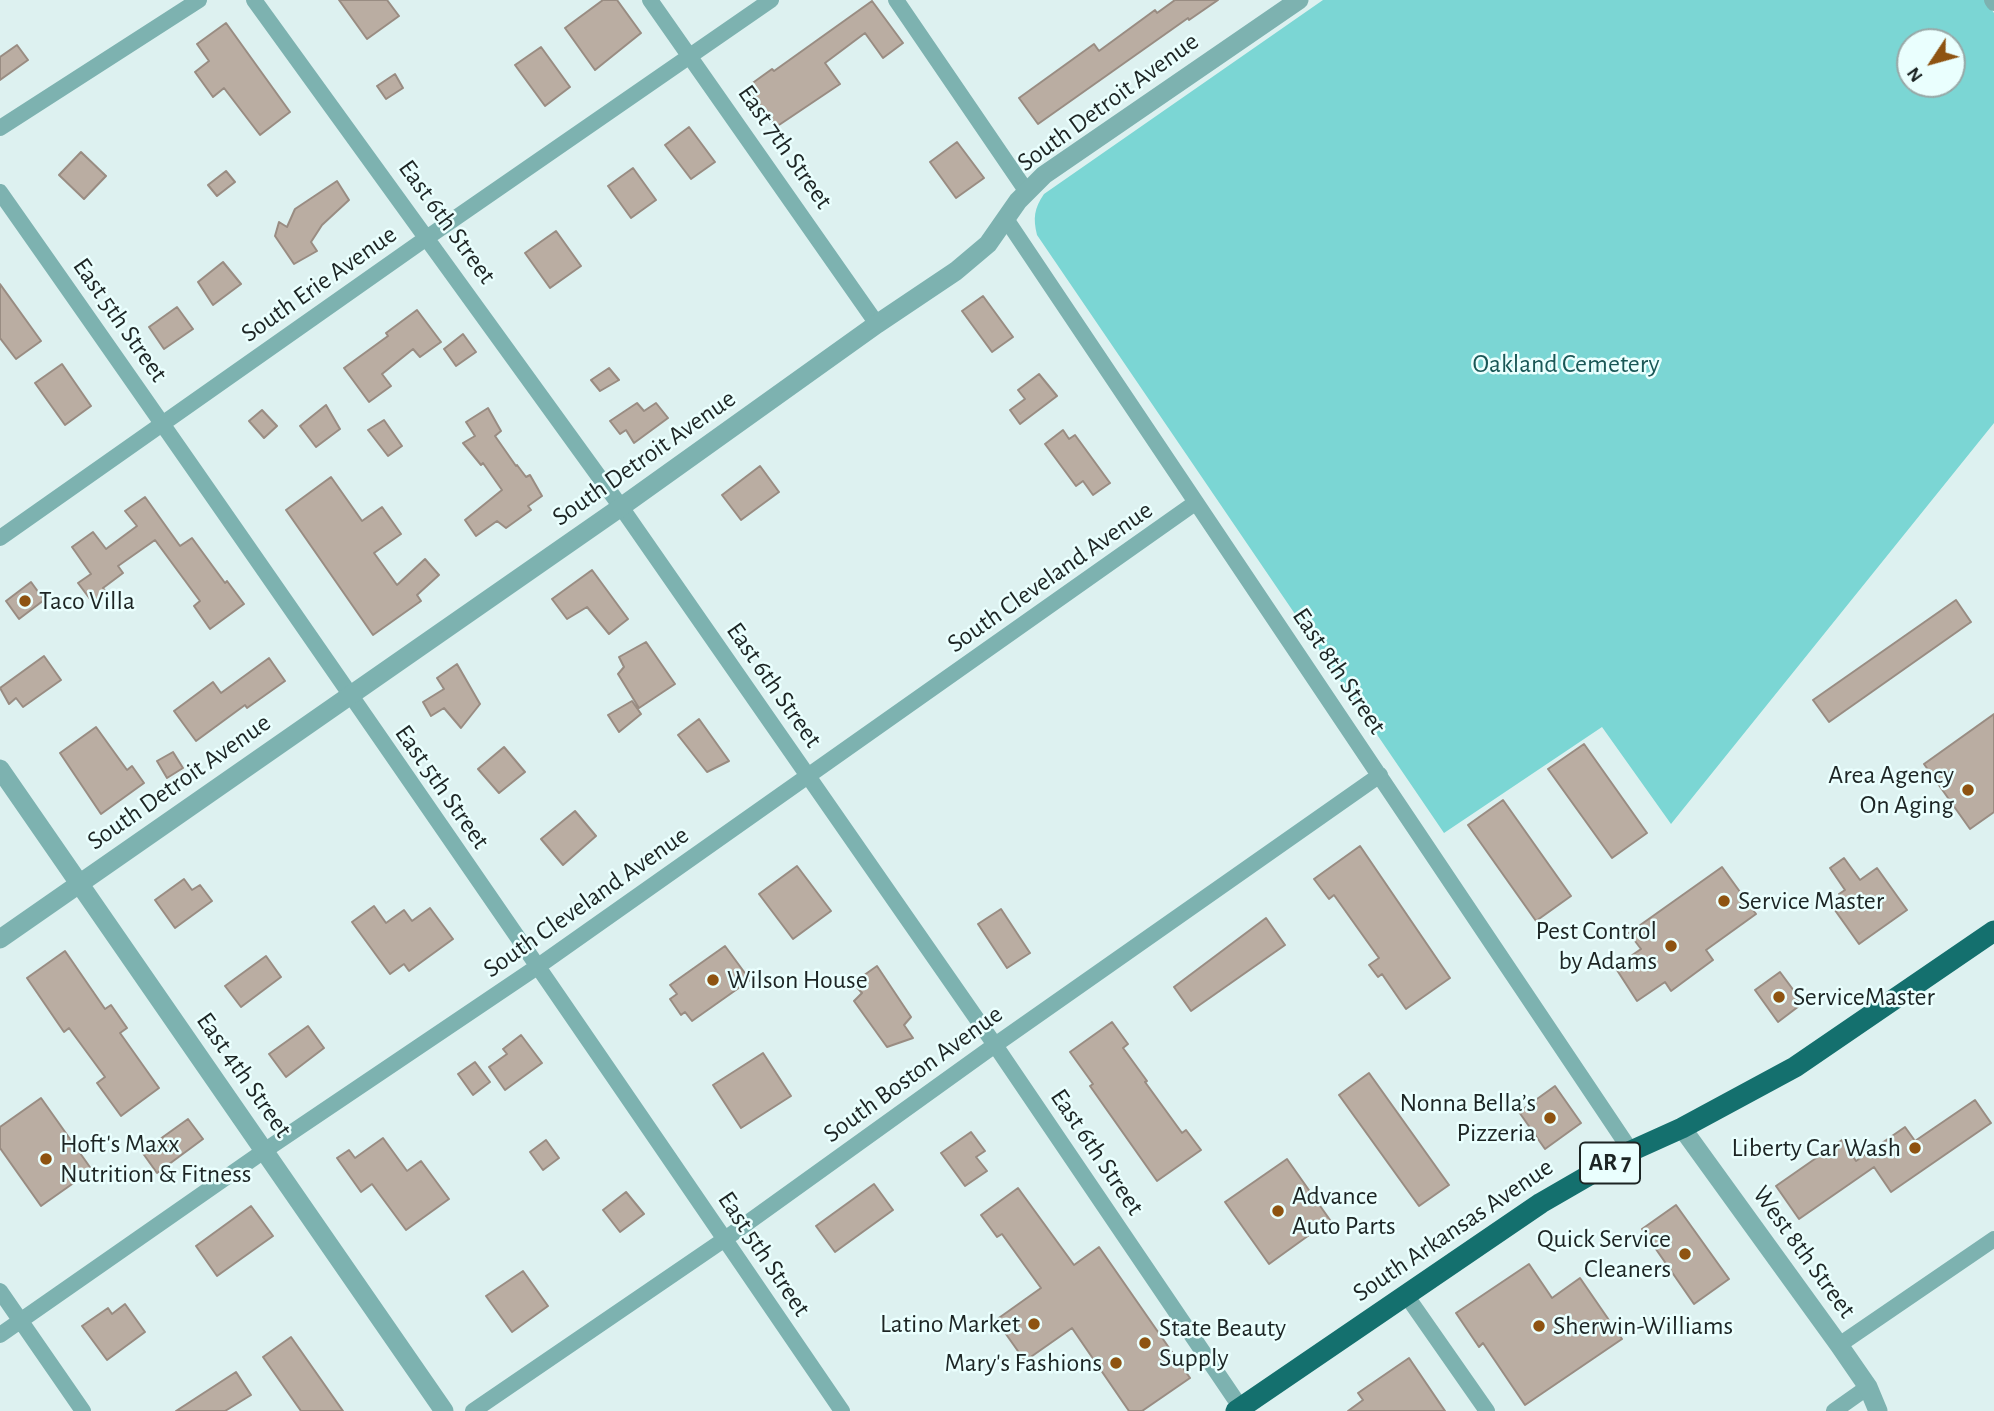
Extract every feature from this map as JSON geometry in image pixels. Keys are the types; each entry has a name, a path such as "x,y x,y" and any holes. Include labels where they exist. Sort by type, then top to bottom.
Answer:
{"highway":[{"name":"South Arkansas Avenue","path":"1238,1409 1541,1203 1631,1151 1682,1128 1795,1067 1994,931"}],"street":[{"path":"0,128 198,0"},
{"name":"East 6th Street","path":"254,0 621,507 995,1045 1238,1409"},
{"name":"East 7th Street","path":"650,0 877,324"},
{"name":"South Erie Avenue","path":"0,538 771,0"},
{"path":"896,0 1027,192"},
{"name":"South Detroit Avenue","path":"0,939 956,271 988,244 1027,192 1044,175 1299,0"},
{"name":"East 5th Street","path":"0,192 163,424 842,1411"},
{"name":"East 8th Street","path":"1006,219 1631,1151"},
{"name":"South Cleveland Avenue","path":"0,1335 264,1151 537,967 1195,503"},
{"name":"East 4th Street","path":"0,769 444,1411"},
{"name":"South Boston Avenue","path":"473,1411 725,1239 995,1045 1380,775"},
{"name":"West 8th Street","path":"1682,1128 1839,1345 1868,1387 1878,1411"},
{"path":"1839,1345 1994,1239"},
{"path":"0,1291 83,1411"},
{"path":"1406,1296 1487,1411"},
{"path":"1834,1411 1868,1387"}],"green space":[{"name":"Oakland Cemetery","path":"1323,0 1985,0 1994,13 1994,423 1671,824 1602,727 1444,833 1037,235 1035,214 1044,194"}],"building":[{"path":"339,0 387,0 399,16 367,39"},
{"path":"603,0 617,0 641,33 595,70 565,28"},
{"path":"1175,0 1218,0 1189,20 1188,18 1038,124 1019,98 1094,44 1099,51 1155,10 1157,13"},
{"path":"872,1 903,43 883,58 865,33 825,63 840,84 776,127 747,87 772,69 774,71"},
{"path":"226,23 290,112 260,135 224,88 213,97 195,72 209,61 197,44"},
{"path":"17,45 28,60 0,80 0,57"},
{"path":"541,47 570,87 545,106 515,65"},
{"path":"395,74 403,88 386,99 377,86"},
{"path":"689,127 715,162 691,179 665,145"},
{"path":"957,142 984,178 956,198 930,162"},
{"path":"81,152 106,176 84,199 59,175"},
{"path":"633,168 656,200 631,218 608,186"},
{"path":"226,171 235,182 217,196 208,185"},
{"path":"337,181 349,200 322,225 311,242 317,251 294,264 275,236 279,222 287,227 295,209"},
{"path":"556,231 581,266 550,288 525,253"},
{"path":"223,262 241,284 213,305 198,282"},
{"path":"0,284 41,341 16,359 0,338"},
{"path":"983,296 1013,337 992,352 962,311"},
{"path":"177,307 193,329 164,349 149,327"},
{"path":"417,310 441,342 420,357 413,349 382,374 391,386 369,402 344,368 388,336 386,333"},
{"path":"463,334 476,352 456,366 444,349"},
{"path":"62,364 91,406 65,425 35,383"},
{"path":"609,368 619,380 600,391 591,380"},
{"path":"1039,374 1057,396 1020,424 1010,410 1025,399 1018,390"},
{"path":"637,403 644,411 656,403 668,418 634,443 626,430 620,434 610,421"},
{"path":"326,405 340,429 316,447 300,426"},
{"path":"488,408 501,431 495,436 516,466 526,477 530,475 542,496 528,506 531,510 506,528 497,521 476,536 465,520 502,490 483,463 481,465 463,443 475,436 466,422"},
{"path":"262,410 277,426 264,438 249,421"},
{"path":"384,420 402,446 388,456 368,430"},
{"path":"1063,430 1069,439 1075,435 1110,483 1093,495 1083,481 1076,486 1045,444"},
{"path":"760,466 779,492 741,520 722,495"},
{"path":"331,477 362,521 382,507 401,534 374,553 397,585 425,559 439,575 417,595 421,601 373,635 286,510"},
{"path":"145,497 180,546 192,538 244,604 210,629 194,606 200,601 155,540 118,566 123,573 103,588 107,593 93,603 78,583 91,574 72,547 93,532 106,549 137,526 125,511"},
{"path":"592,570 628,619 609,634 587,607 567,619 552,599"},
{"name":"Taco Villa","path":"31,582 44,600 19,619 6,601"},
{"path":"1956,600 1971,622 1829,722 1813,700"},
{"path":"646,642 675,684 639,708 618,674 624,667 619,657"},
{"path":"44,656 61,680 23,707 16,698 9,704 0,688"},
{"path":"269,658 285,681 247,708 245,705 196,741 174,711 213,682 221,693"},
{"path":"457,664 480,704 461,728 444,708 431,716 423,702 444,689 437,678"},
{"path":"632,701 641,714 619,732 608,715"},
{"name":"Area Agency On Aging","path":"1994,714 1994,812 1970,829 1924,764"},
{"path":"699,719 729,761 707,772 678,735"},
{"path":"96,727 127,770 132,766 144,783 101,814 60,753"},
{"path":"1584,744 1647,833 1612,858 1548,769"},
{"path":"504,747 525,772 499,793 478,769"},
{"path":"173,752 183,768 167,778 157,761"},
{"path":"1503,800 1571,896 1536,921 1468,825"},
{"path":"575,811 596,836 563,865 541,839"},
{"path":"1360,846 1450,978 1406,1009 1382,974 1378,977 1369,965 1379,958 1334,895 1329,899 1314,879"},
{"path":"1844,858 1860,880 1877,868 1907,910 1859,944 1832,906 1843,899 1839,894 1845,890 1830,868"},
{"path":"797,866 831,911 793,939 759,894"},
{"path":"1722,867 1756,914 1706,950 1713,960 1671,991 1665,982 1637,1001 1615,967 1641,949 1629,933"},
{"path":"184,879 192,890 200,885 212,901 175,928 155,900"},
{"path":"374,906 386,923 404,910 412,921 430,908 453,939 409,971 404,964 390,974 352,922"},
{"path":"1001,909 1030,953 1007,968 978,924"},
{"path":"1266,918 1285,945 1191,1011 1174,987"},
{"name":"Wilson House","path":"725,946 750,980 692,1021 685,1012 681,1015 670,999 677,994 670,985"},
{"path":"65,951 105,1009 111,1005 127,1028 120,1033 159,1088 121,1116 97,1083 105,1077 69,1028 64,1032 27,978"},
{"path":"266,956 281,977 241,1007 225,986"},
{"path":"877,966 911,1017 904,1025 913,1038 887,1047 854,1001 862,993 853,983"},
{"name":"ServiceMaster","path":"1780,972 1803,1003 1778,1022 1755,990"},
{"path":"1112,1022 1128,1044 1123,1048 1147,1081 1145,1082 1182,1133 1186,1130 1201,1150 1157,1181 1090,1086 1093,1084 1070,1052"},
{"path":"308,1026 324,1048 286,1077 269,1054"},
{"path":"521,1035 542,1063 505,1090 489,1067 507,1054 503,1049"},
{"path":"763,1053 791,1096 741,1128 713,1085"},
{"path":"475,1062 490,1082 473,1095 458,1074"},
{"path":"1369,1073 1449,1185 1419,1206 1339,1095"},
{"name":"Nonna Bella’s Pizzeria","path":"1555,1086 1581,1123 1545,1149 1519,1112"},
{"name":"Hoft's Maxx Nutrition & Fitness","path":"41,1098 92,1170 41,1206 0,1148 0,1127"},
{"path":"1975,1100 1991,1123 1891,1192 1874,1167 1799,1219 1776,1186 1842,1140 1856,1161 1905,1127 1915,1141"},
{"path":"188,1119 203,1139 157,1173 142,1152"},
{"path":"971,1132 985,1151 976,1157 987,1171 965,1186 941,1153"},
{"path":"383,1138 407,1171 421,1161 449,1199 406,1230 372,1184 361,1192 337,1158 349,1150 355,1158"},
{"path":"546,1140 559,1158 543,1170 530,1152"},
{"name":"Advance Auto Parts","path":"1287,1159 1330,1220 1269,1264 1225,1202"},
{"path":"874,1184 893,1210 835,1252 816,1226"},
{"path":"1018,1188 1074,1265 1099,1247 1190,1378 1142,1411 1129,1411 1072,1328 1025,1361 996,1320 1041,1288 1002,1234 997,1237 981,1215"},
{"path":"626,1192 644,1214 620,1232 603,1210"},
{"name":"Quick Service Cleaners","path":"1676,1205 1729,1279 1694,1304 1642,1229"},
{"path":"251,1206 273,1236 217,1276 196,1246"},
{"name":"Sherwin-Williams","path":"1529,1264 1552,1298 1580,1278 1622,1339 1525,1405 1483,1343 1479,1347 1456,1313"},
{"path":"523,1271 548,1306 512,1332 486,1296"},
{"path":"125,1304 145,1332 107,1360 82,1326 108,1308 112,1314"},
{"path":"291,1337 343,1411 301,1411 263,1357"},
{"path":"1409,1358 1445,1411 1348,1411 1363,1400 1358,1393"},
{"path":"236,1372 251,1395 225,1411 176,1411"}],"place":[{"name":"Taco Villa","path":"25,601"},
{"name":"Area Agency On Aging","path":"1968,790"},
{"name":"Service Master","path":"1724,901"},
{"name":"Pest Control by Adams","path":"1671,946"},
{"name":"Wilson House","path":"713,980"},
{"name":"ServiceMaster","path":"1779,997"},
{"name":"Nonna Bella’s Pizzeria","path":"1550,1118"},
{"name":"Liberty Car Wash","path":"1915,1148"},
{"name":"Hoft's Maxx Nutrition & Fitness","path":"46,1159"},
{"name":"Advance Auto Parts","path":"1278,1211"},
{"name":"Quick Service Cleaners","path":"1685,1254"},
{"name":"Latino Market","path":"1034,1324"},
{"name":"Sherwin-Williams","path":"1539,1326"},
{"name":"State Beauty Supply","path":"1145,1343"},
{"name":"Mary's Fashions","path":"1116,1363"}]}
